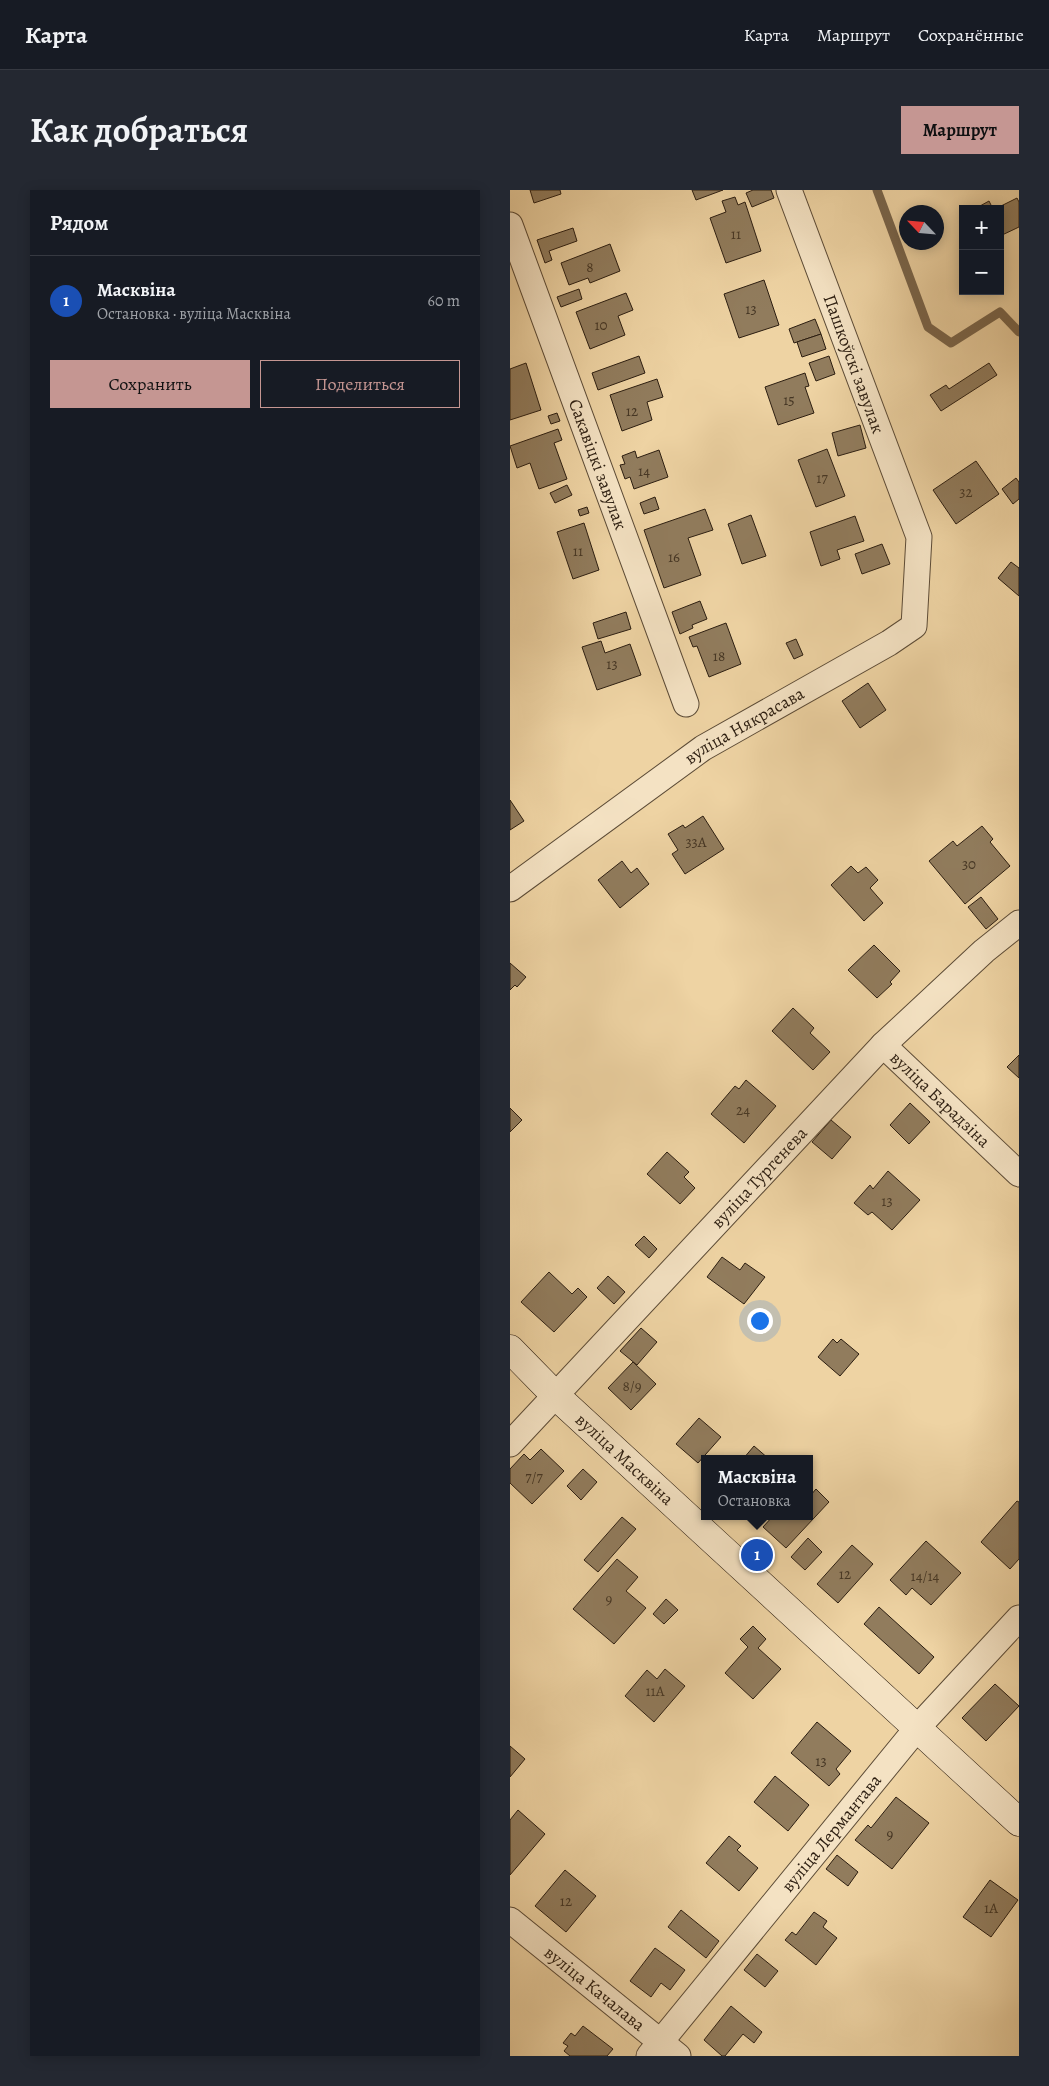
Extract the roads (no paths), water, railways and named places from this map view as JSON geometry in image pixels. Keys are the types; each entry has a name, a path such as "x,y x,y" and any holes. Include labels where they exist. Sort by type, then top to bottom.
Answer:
{"main road":[{"name":"вуліца Масквіна","path":"510,1349 555,1395 918,1727 1019,1822"}],"street":[{"name":"Пашкоўскі завулак","path":"789,190 919,537"},
{"name":"Сакавіцкі завулак","path":"510,225 686,704"},
{"name":"вуліца Някрасава","path":"510,889 703,748 889,643 914,626 919,537"},
{"name":"вуліца Тургенева","path":"510,1444 883,1045 984,951 1019,923"},
{"name":"вуліца Барадзіна","path":"883,1045 1019,1174"},
{"name":"вуліца Лермантава","path":"663,2051 918,1727 1019,1618"},
{"name":"вуліца Качалава","path":"510,1920 663,2051"}],"waterway":[{"path":"877,190 928,327 951,343 1000,312 1019,332"}],"place":[{"name":"Масквіна","path":"757,1555"}]}
